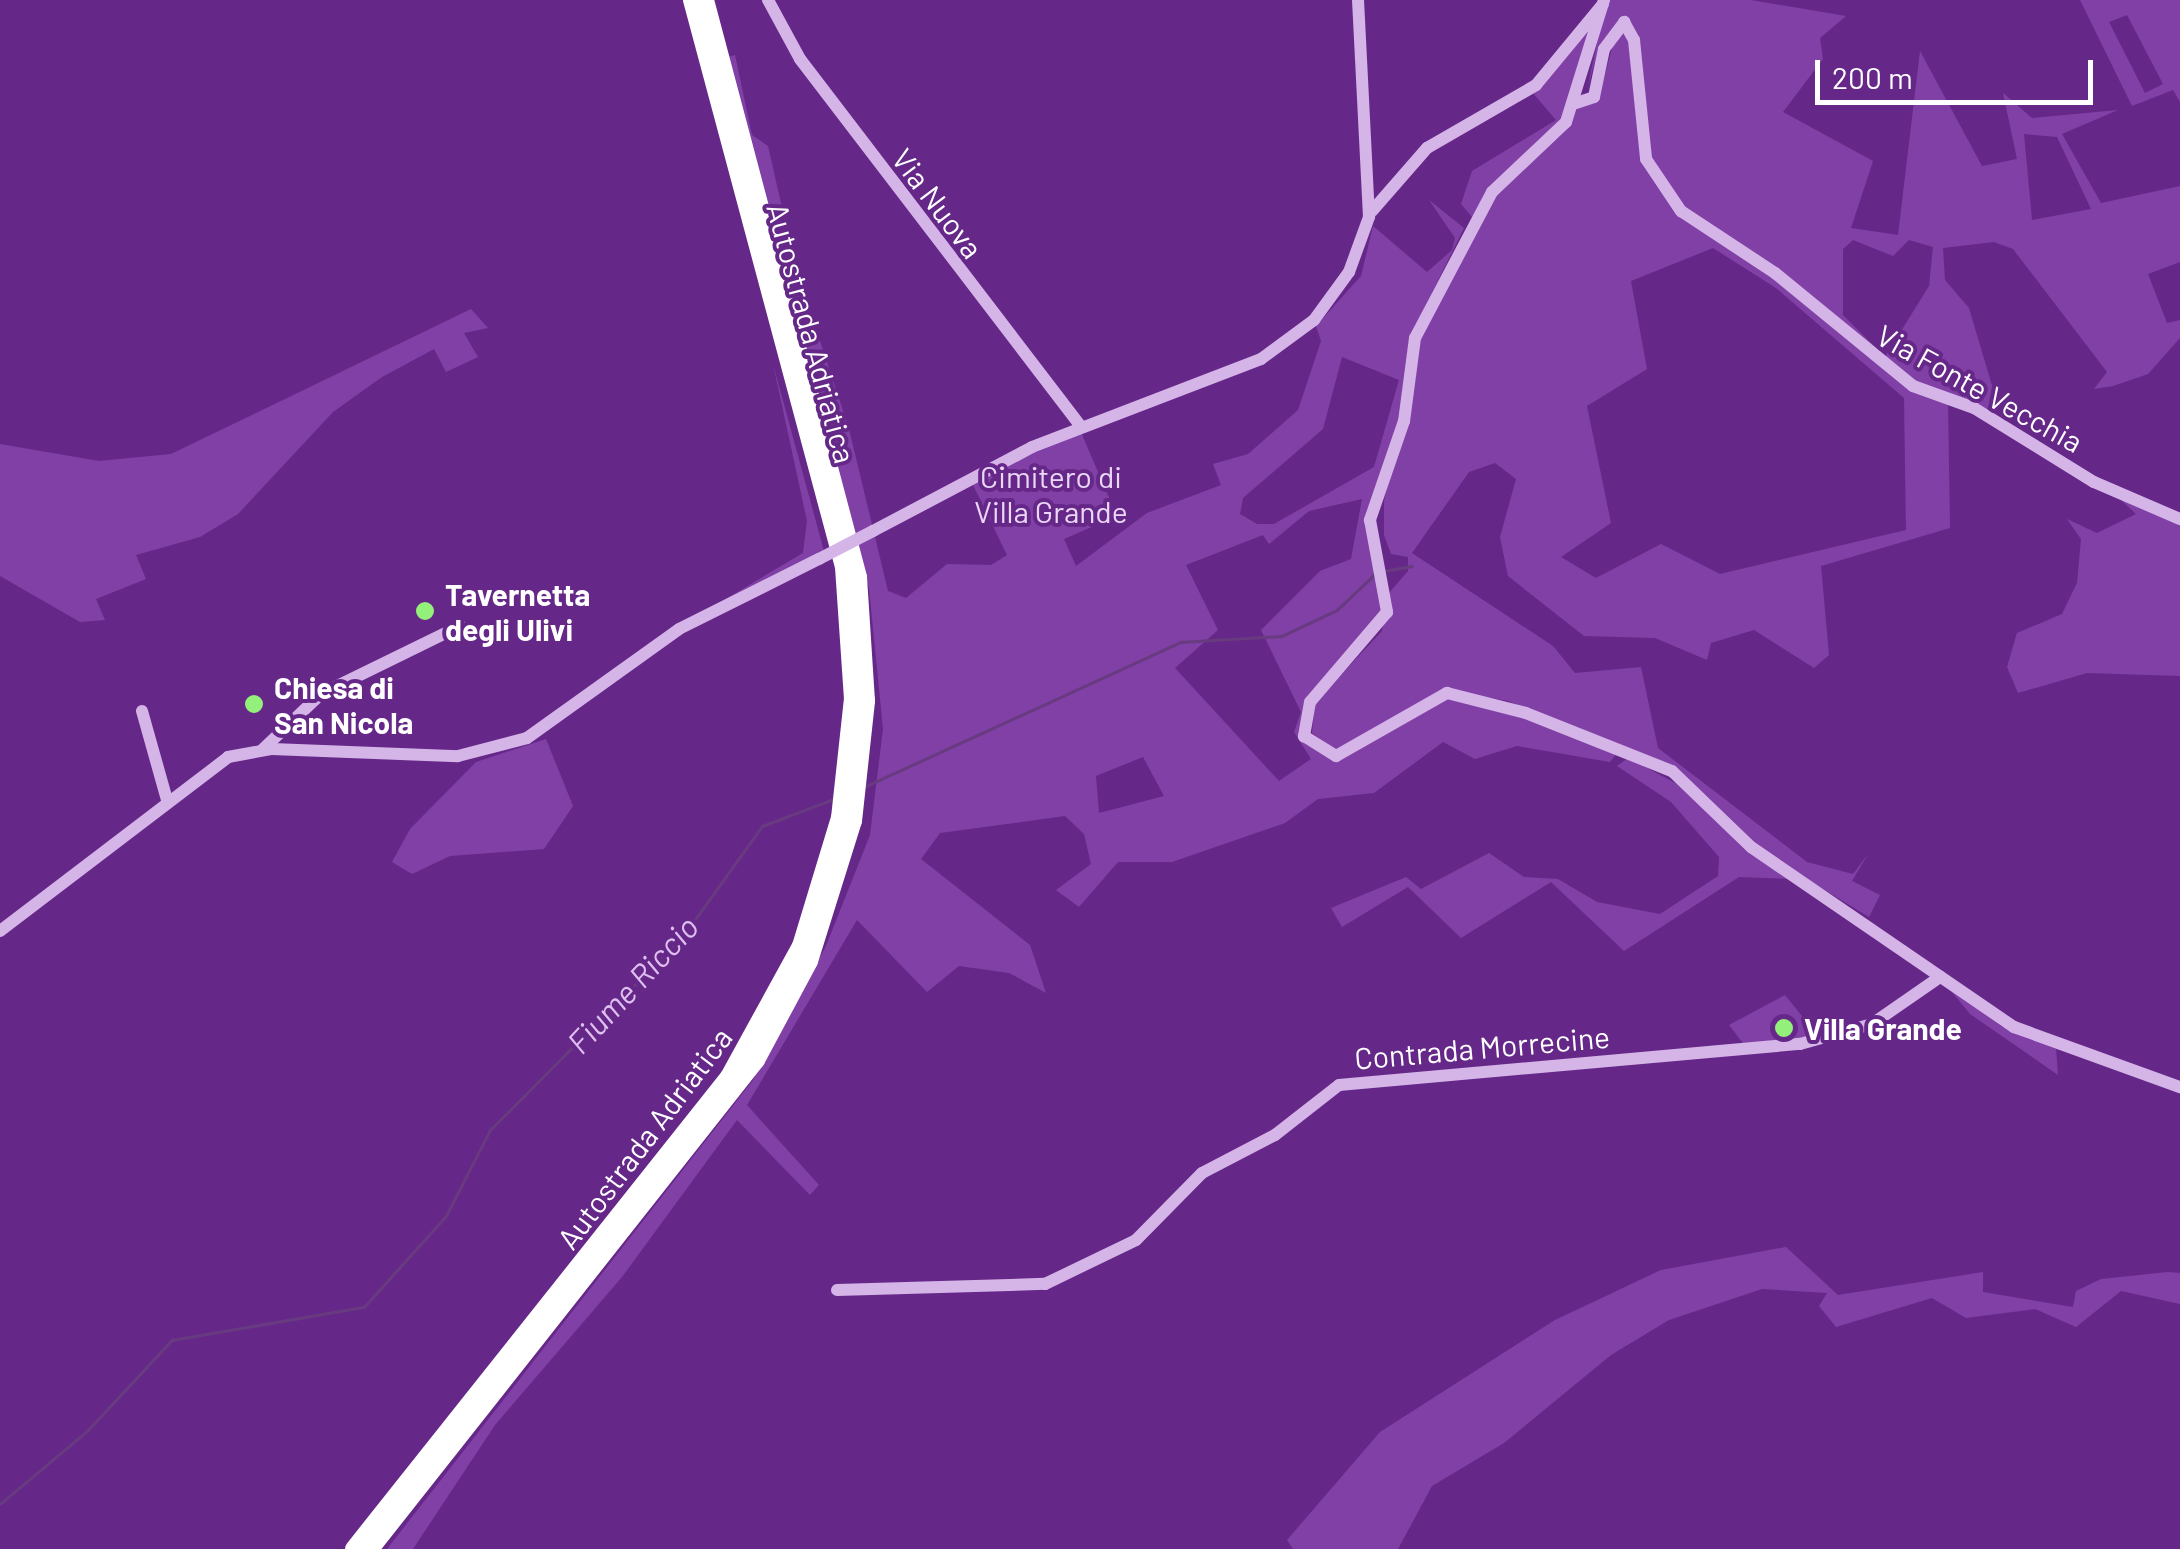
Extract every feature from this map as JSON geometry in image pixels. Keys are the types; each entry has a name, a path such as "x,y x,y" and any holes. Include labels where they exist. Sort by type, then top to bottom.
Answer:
{"highway":[{"name":"Autostrada Adriatica","path":"692,0 833,517 857,634"},
{"name":"Autostrada Adriatica","path":"370,1549 732,1085 810,939 843,799 857,634 841,495 705,0"},
{"name":"Autostrada Adriatica","path":"354,1549 716,1107"}],"street":[{"name":"Via Nuova","path":"768,0 800,59 1081,427"},
{"path":"1358,0 1369,218"},
{"path":"0,930 228,757 263,749 458,756 528,738 680,629 1081,427 1224,375 1296,337 1349,272 1369,218 1417,156 1536,85 1604,2"},
{"path":"1604,2 1576,103 1492,192 1414,338 1404,421 1370,532 1385,595 1382,624 1303,716 1314,749 1354,749 1447,693 1494,700 1672,771 1750,847 2014,1027 2180,1087"},
{"name":"Via Fonte Vecchia","path":"1576,103 1594,98 1604,48 1624,22 1634,40 1646,160 1681,211 1775,273 1913,386 1974,408 2094,482 2180,519"},
{"path":"263,749 321,694 460,626"},
{"path":"142,711 167,800"},
{"name":"Contrada Morrecine","path":"837,1290 1045,1284 1136,1240 1202,1173 1275,1135 1339,1085 1800,1044 1872,1024 1940,977"}],"green space":[{"path":"1606,0 1751,0 1846,16 1820,38 1823,59 1783,112 1873,161 1851,228 1898,235 1920,51 1982,166 2017,159 2003,93 2032,118 2118,110 2062,134 2101,203 2180,186 2180,262 2148,274 2167,323 2180,320 2180,338 2148,374 2113,386 2094,389 2107,372 2013,249 1994,242 1943,248 1945,280 1969,308 1996,399 1981,415 1948,401 1950,528 1821,566 1829,655 1814,668 1754,630 1711,643 1707,660 1655,638 1584,636 1508,576 1500,537 1516,479 1495,463 1469,472 1412,553 1553,646 1575,673 1641,667 1658,748 1807,862 1853,874 1868,854 1852,881 1880,895 1869,917 1767,855 1681,774 1508,701 1442,689 1336,750 1312,733 1315,703 1382,631 1388,594 1408,571 1408,557 1391,554 1384,535 1384,501 1422,334 1478,224 1461,204 1472,171 1556,120 1532,92 1588,32 1568,106 1599,97 1620,18 1599,46 1587,90","holes":["2024,134 2057,137 2091,209 2032,220","1853,240 1893,256 1909,240 1933,247 1929,286 1885,357 1843,315 1843,249","1713,248 1776,288 1904,398 1906,530 1720,574 1661,544 1596,578 1561,557 1611,523 1587,406 1647,369 1631,281"]},
{"path":"2080,0 2180,0 2180,102 2173,90 2132,106","holes":["2127,15 2163,84 2145,93 2109,22"]},
{"name":"Cimitero di Villa Grande","path":"735,55 752,135 768,146 795,265 849,429 888,591 906,598 947,564 991,565 1007,555 972,483 1080,430 1117,516 1064,539 1076,566 1147,513 1221,485 1213,464 1248,454 1298,410 1321,341 1316,326 1361,276 1373,226 1427,272 1452,250 1455,238 1429,200 1464,228 1413,331 1401,419 1366,513 1383,611 1308,701 1303,739 1337,760 1441,699 1474,696 1617,753 1610,762 1517,746 1475,759 1443,742 1374,793 1318,799 1285,823 1172,862 1118,862 1079,907 1056,890 1091,864 1084,834 1065,816 940,833 921,859 1030,945 1046,993 1009,973 959,966 927,992 857,920 747,1105 819,1185 810,1195 737,1120 622,1277 495,1425 413,1549 387,1549 753,1080 826,946 870,835 883,729 869,588 728,57","holes":["1342,357 1399,380 1374,467 1274,524 1257,524 1240,514 1243,498 1323,429","1362,499 1351,559 1320,571 1261,630 1301,712 1294,732 1311,759 1279,781 1175,668 1218,630 1186,565 1263,535 1269,544 1309,511","1143,757 1164,796 1099,813 1096,776"]},
{"path":"471,309 488,328 464,333 478,357 446,372 434,349 382,377 333,412 238,514 200,537 136,555 146,579 96,599 105,620 80,622 0,576 0,444 99,461 171,454"},
{"path":"773,364 824,551 697,616 803,553 807,521"},
{"path":"2120,499 2180,521 2180,676 2087,673 2018,693 2007,667 2017,633 2062,614 2077,583 2081,539 2067,519 2097,533 2136,514"},
{"path":"546,739 573,806 544,849 450,856 412,874 392,862 410,829 476,762"},
{"path":"1628,758 1681,786 1792,879 1739,877 1624,951 1551,882 1461,938 1408,887 1342,927 1331,908 1406,877 1421,889 1489,853 1524,877 1558,879 1597,902 1660,914 1718,876 1719,857 1671,802 1617,766"},
{"path":"1947,986 2001,1026 2056,1049 2058,1075 1970,1014"},
{"path":"1785,995 1817,1035 1746,1047 1729,1025"},
{"path":"1786,1247 1838,1295 1983,1272 1983,1292 2073,1307 2076,1291 2101,1279 2168,1272 2180,1273 2180,1304 2121,1291 2076,1327 2035,1309 1966,1318 1932,1298 1836,1327 1819,1306 1827,1293 1762,1289 1669,1320 1611,1355 1504,1443 1432,1486 1398,1549 1293,1549 1287,1540 1380,1432 1555,1320 1661,1270"}],"waterway":[{"name":"Fiume Riccio","path":"1384,571 1412,566"},
{"name":"Fiume Riccio","path":"864,787 1180,642 1282,636 1337,610 1376,573"},
{"name":"Fiume Riccio","path":"0,1504 87,1431 172,1340 364,1307 446,1216 490,1130 684,935 762,826 834,799"}],"place":[{"name":"Tavernetta degli Ulivi","path":"425,611"},
{"name":"Chiesa di San Nicola","path":"254,704"},
{"name":"Villa Grande","path":"1784,1028"}]}
